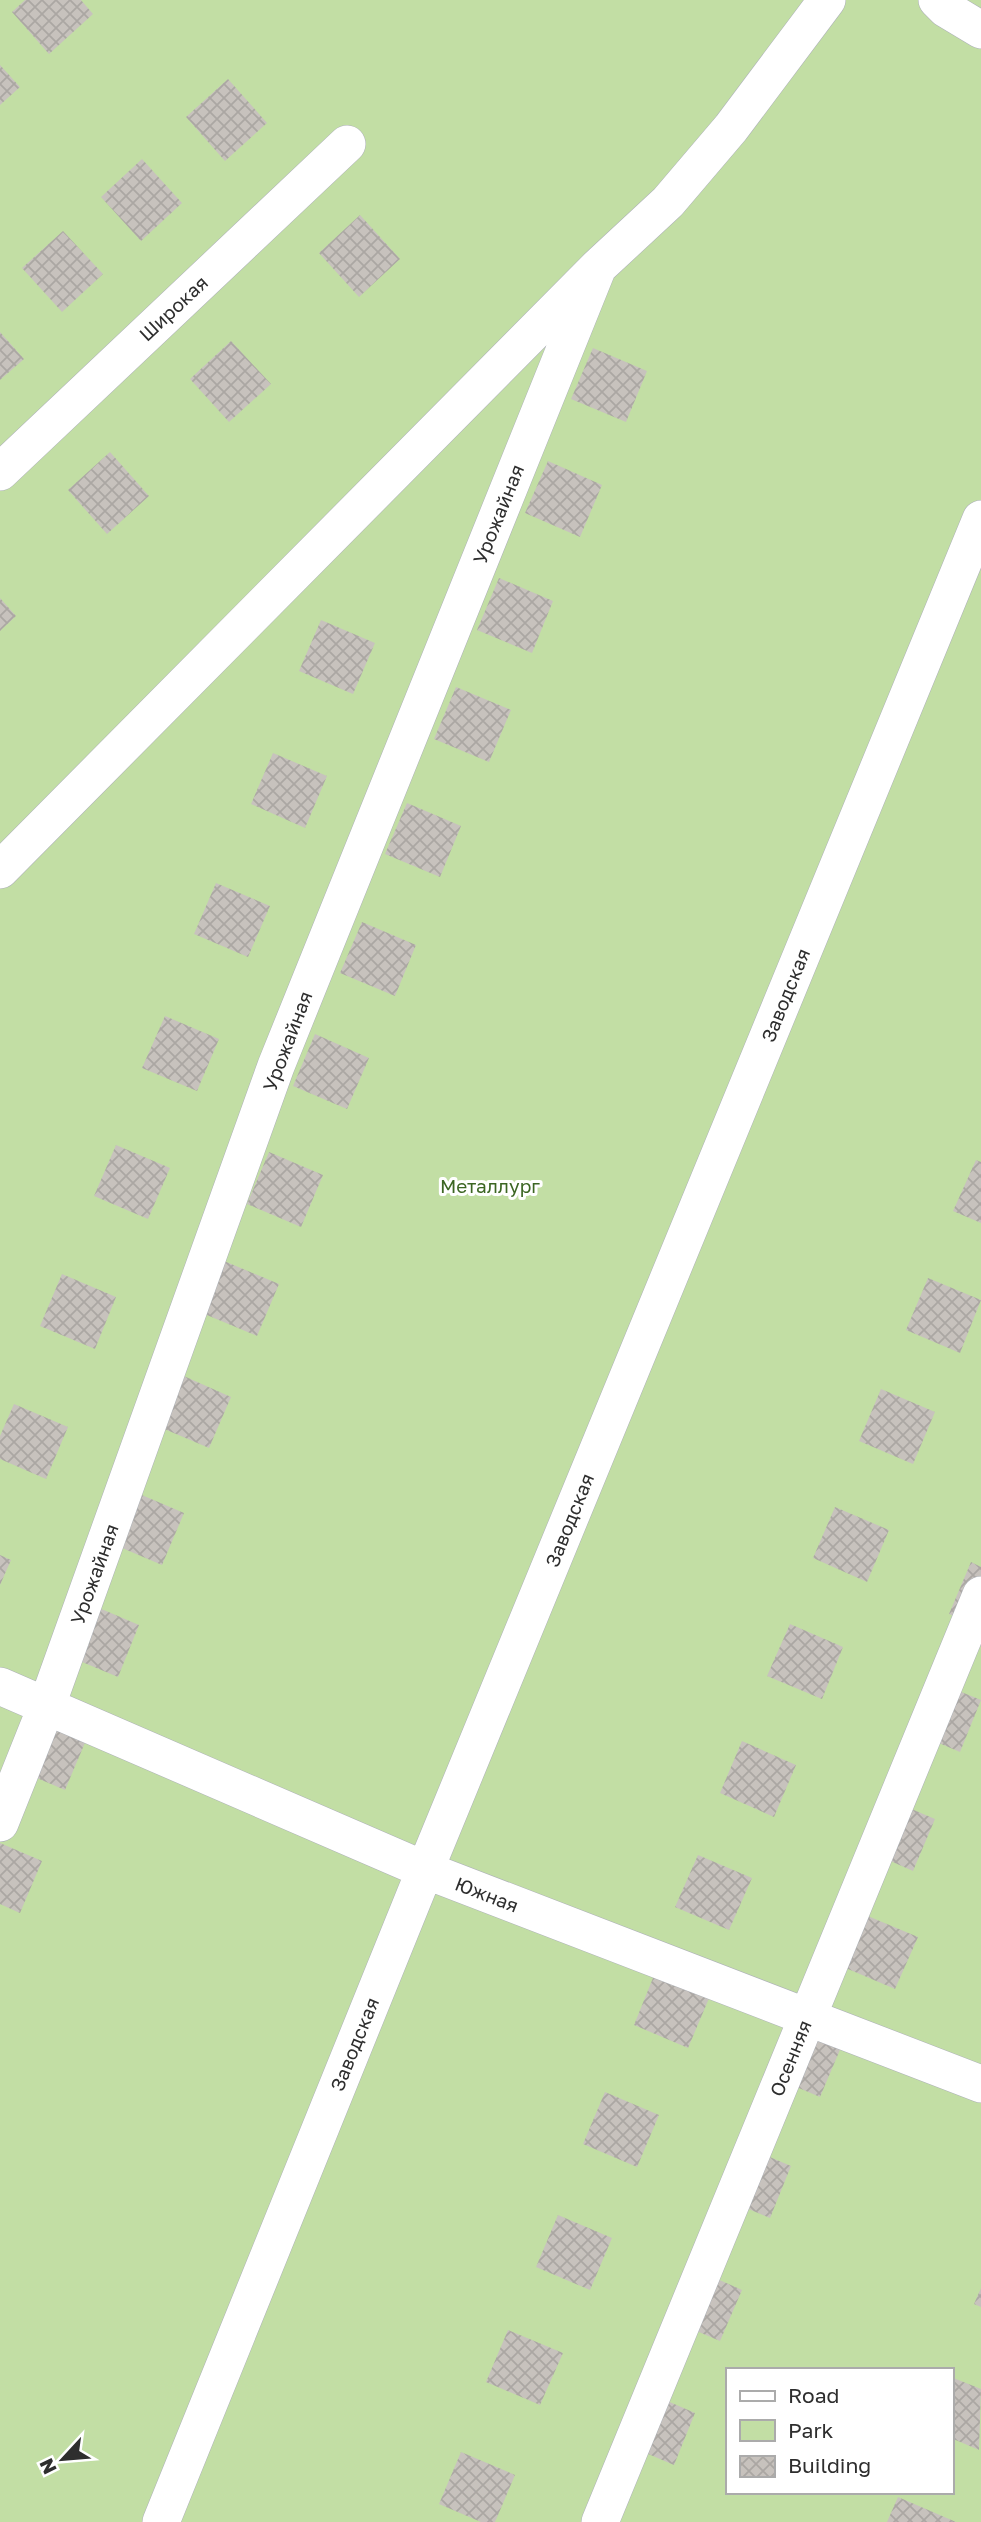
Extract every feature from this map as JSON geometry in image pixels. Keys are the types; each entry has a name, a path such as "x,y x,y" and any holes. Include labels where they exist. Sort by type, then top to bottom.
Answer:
{"street":[{"path":"0,870 598,267 668,202 732,128 827,0"},
{"path":"937,0 946,9 981,30"},
{"name":"Широкая","path":"0,472 347,144"},
{"name":"Урожайная","path":"0,1823 47,1705 276,1066 598,267"},
{"name":"Заводская","path":"160,2522 981,519"},
{"name":"Осенняя","path":"600,2522 981,1595"},
{"name":"Южная","path":"0,1686 425,1870 981,2084"}],"green space":[{"name":"Металлург","path":"0,0 981,0 981,2522 0,2522"}],"building":[{"path":"25,0 81,0 93,14 49,54 12,12"},
{"path":"0,65 20,87 0,105"},
{"path":"228,79 267,123 225,161 186,117"},
{"path":"142,159 182,203 141,241 101,197"},
{"path":"360,215 400,259 359,297 319,253"},
{"path":"63,231 103,274 62,312 22,268"},
{"path":"0,332 24,359 0,380"},
{"path":"231,341 271,384 229,422 190,379"},
{"path":"593,348 647,371 626,422 571,399"},
{"path":"110,452 149,496 107,534 68,490"},
{"path":"548,461 602,485 580,537 525,513"},
{"path":"499,578 553,601 532,653 477,630"},
{"path":"0,598 16,616 0,631"},
{"path":"321,620 375,643 353,694 299,671"},
{"path":"456,687 511,710 489,762 434,739"},
{"path":"273,753 327,776 305,828 251,804"},
{"path":"407,803 461,826 440,877 385,854"},
{"path":"216,883 270,906 248,957 194,934"},
{"path":"362,922 416,945 395,996 340,973"},
{"path":"165,1016 219,1039 197,1091 142,1068"},
{"path":"315,1034 369,1058 347,1109 293,1086"},
{"path":"116,1145 170,1168 148,1219 94,1196"},
{"path":"269,1152 323,1175 301,1227 247,1204"},
{"path":"976,1160 981,1162 981,1223 953,1211"},
{"path":"224,1261 279,1284 257,1336 202,1313"},
{"path":"62,1274 116,1297 95,1349 40,1326"},
{"path":"928,1278 981,1300 960,1353 906,1330"},
{"path":"177,1373 231,1397 209,1448 155,1425"},
{"path":"881,1389 935,1412 913,1464 859,1441"},
{"path":"14,1404 68,1427 46,1479 0,1459 0,1436"},
{"path":"130,1490 184,1513 162,1565 108,1542"},
{"path":"835,1507 889,1530 867,1582 813,1558"},
{"path":"0,1555 11,1560 0,1585"},
{"path":"971,1562 981,1567 981,1628 949,1614"},
{"path":"85,1602 139,1625 118,1677 63,1654"},
{"path":"790,1624 843,1647 822,1699 767,1676"},
{"path":"927,1678 981,1700 960,1752 906,1729"},
{"path":"33,1715 87,1738 65,1790 11,1767"},
{"path":"742,1741 796,1765 774,1817 720,1793"},
{"path":"881,1796 935,1819 913,1871 859,1847"},
{"path":"0,1843 42,1861 20,1913 0,1904"},
{"path":"698,1855 752,1878 729,1930 675,1907"},
{"path":"863,1914 918,1937 895,1989 841,1966"},
{"path":"655,1973 710,1996 688,2048 634,2025"},
{"path":"788,2022 842,2045 820,2097 766,2074"},
{"path":"605,2092 659,2115 637,2167 583,2144"},
{"path":"737,2143 791,2166 770,2218 715,2195"},
{"path":"558,2215 612,2238 590,2290 536,2267"},
{"path":"688,2266 742,2290 720,2341 666,2318"},
{"path":"981,2288 981,2307 974,2304"},
{"path":"508,2330 563,2353 540,2405 486,2382"},
{"path":"953,2378 981,2389 979,2450 953,2439"},
{"path":"642,2390 695,2413 674,2465 620,2442"},
{"path":"461,2452 515,2475 495,2522 481,2522 439,2504"},
{"path":"898,2497 956,2522 887,2522"}]}
